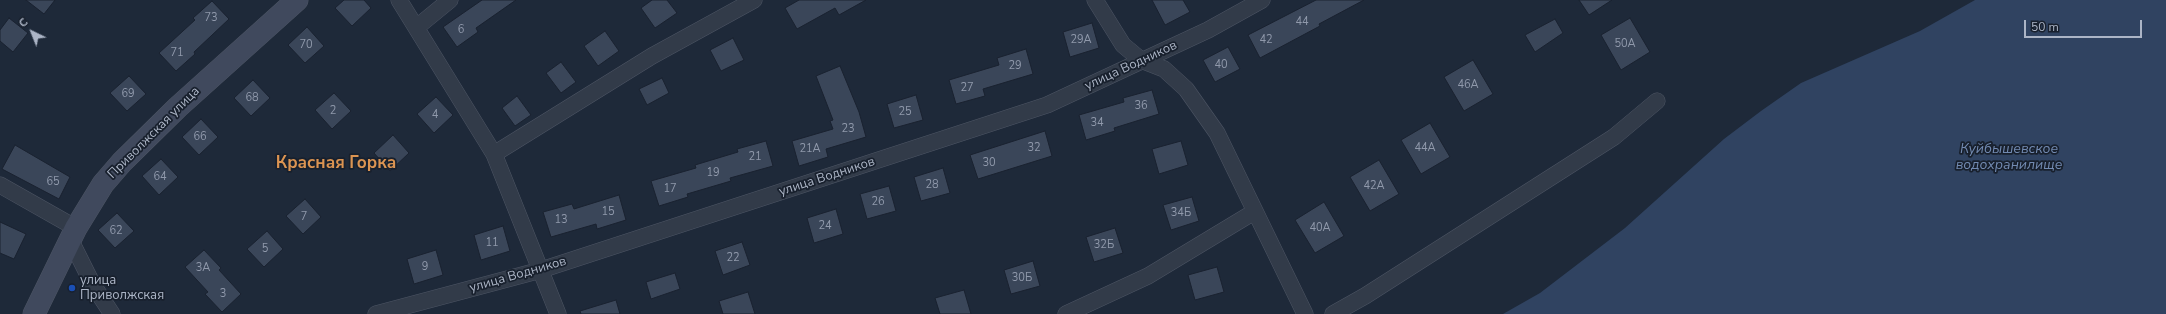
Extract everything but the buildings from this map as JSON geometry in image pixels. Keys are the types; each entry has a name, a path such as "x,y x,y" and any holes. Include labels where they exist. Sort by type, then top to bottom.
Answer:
{"main road":[{"name":"Приволжская улица","path":"34,314 73,233 103,184 122,162 178,107 297,0"}],"street":[{"path":"399,0 494,154 558,314"},
{"path":"416,27 450,0"},
{"path":"494,154 652,56 754,0"},
{"path":"1095,0 1123,44 1141,60 1164,69 1186,88 1217,133 1254,212 1305,314"},
{"name":"улица Водников","path":"376,314 541,270 1046,105 1208,30 1262,0"},
{"path":"1333,314 1365,296 1614,137 1657,101"},
{"path":"0,185 73,233 93,284 112,314"},
{"path":"1066,314 1148,276 1254,212"}],"water":[{"name":"Куйбышевское водохранилище","path":"1975,0 2166,0 2166,314 1503,314 1540,293 1625,228 1724,139 1801,83 1920,31"}],"place":[{"name":"улица Приволжская","path":"72,288"}],"district":[{"name":"Красная Горка","path":"336,164"}]}
